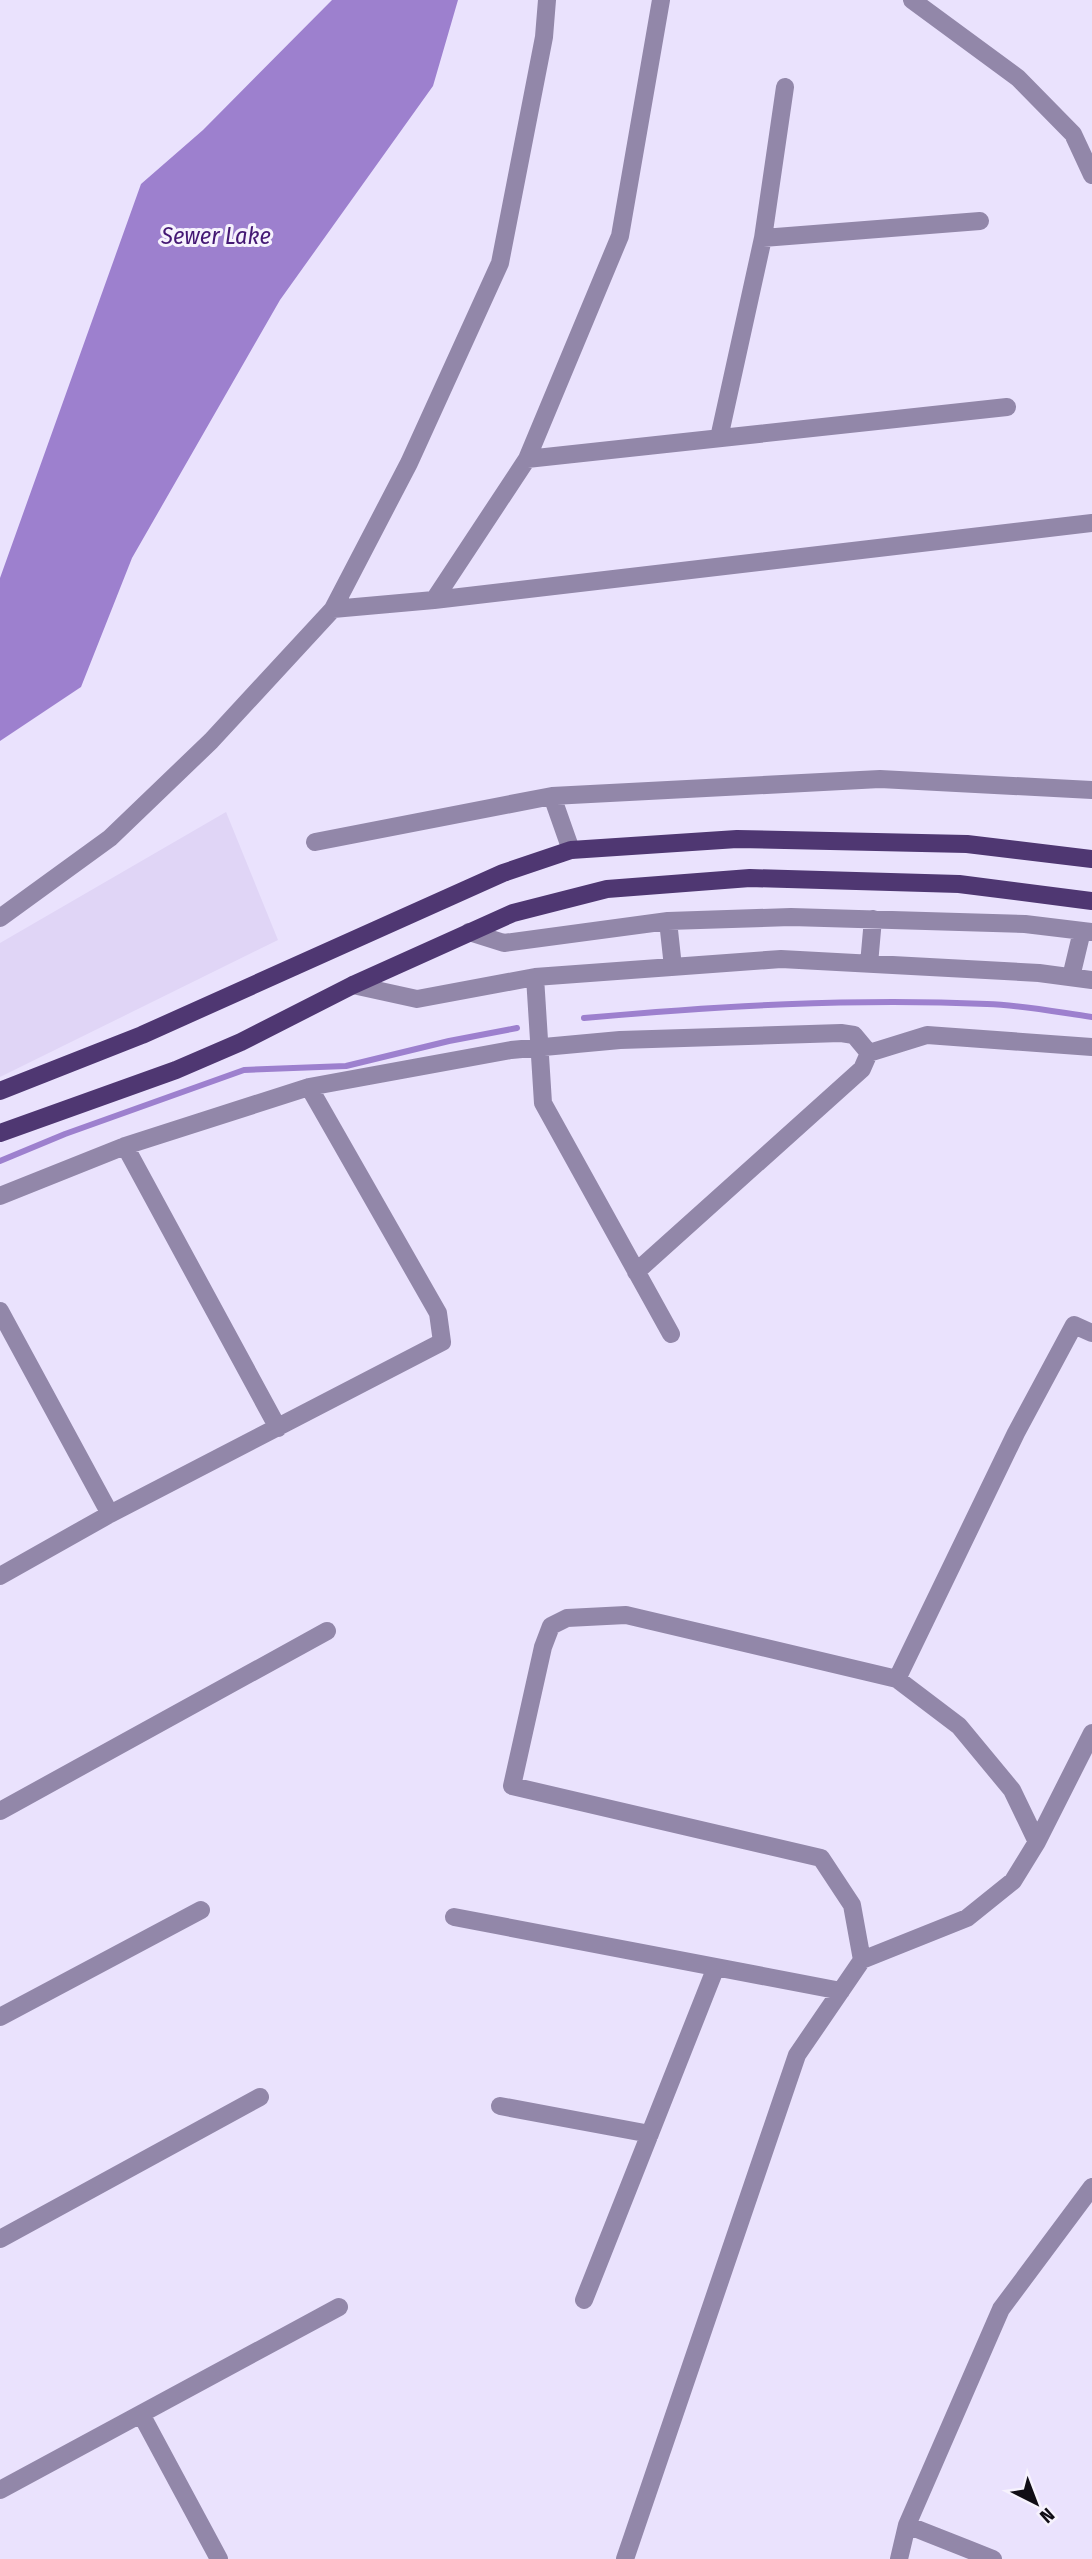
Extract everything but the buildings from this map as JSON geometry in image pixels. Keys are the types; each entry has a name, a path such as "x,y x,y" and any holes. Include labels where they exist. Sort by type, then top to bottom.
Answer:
{"main road":[{"path":"0,1091 142,1035 503,873 571,850 737,839 967,844 1092,859"},
{"path":"0,1133 176,1070 241,1042 353,985 513,913 607,890 750,878 959,884 1092,901"}],"street":[{"path":"0,918 110,838 211,741 333,609 409,463 500,263 544,37 547,0"},
{"path":"434,600 527,459 620,236 661,0"},
{"path":"912,0 1018,78 1073,134 1092,175"},
{"path":"719,438 763,238 785,87"},
{"path":"763,238 980,221"},
{"path":"527,459 1007,407"},
{"path":"333,609 434,600 1092,523"},
{"path":"315,842 552,796 880,779 1092,790"},
{"path":"552,796 571,850"},
{"path":"469,932 504,943 668,921 791,917 1025,924 1087,932 1071,977"},
{"path":"869,964 873,919"},
{"path":"668,921 673,967"},
{"path":"353,985 417,999 535,977 781,959 1039,973 1092,979"},
{"path":"535,977 543,1103 671,1334"},
{"path":"0,1196 125,1146 309,1087 511,1050 620,1040 841,1033 854,1035 869,1053"},
{"path":"869,1053 927,1035 1092,1047"},
{"path":"636,1272 863,1069 869,1053"},
{"path":"0,1576 110,1514 442,1342 438,1313 309,1087"},
{"path":"125,1146 278,1428"},
{"path":"0,1311 110,1514"},
{"path":"897,1679 1016,1433 1074,1325 1092,1334"},
{"path":"862,1960 852,1905 821,1858 512,1786 543,1647 551,1626 568,1618 626,1615 897,1679 959,1726 1012,1790 1037,1842"},
{"path":"0,1811 327,1631"},
{"path":"625,2559 797,2055 862,1960 967,1918 1013,1881 1037,1842 1092,1733"},
{"path":"0,2017 201,1910"},
{"path":"454,1917 841,1991"},
{"path":"584,2300 716,1967"},
{"path":"0,2239 260,2097"},
{"path":"500,2106 650,2134"},
{"path":"899,2559 907,2525 1001,2309 1092,2187"},
{"path":"1,2486 339,2307"},
{"path":"141,2414 219,2559"},
{"path":"907,2525 993,2559"}],"shaded area":[{"path":"226,812 278,940 0,1077 0,943"}],"water":[{"name":"Sewer Lake","path":"332,0 458,0 433,86 280,300 132,558 81,687 0,741 0,578 141,184 203,130"}],"waterway":[{"path":"584,1018 735,1007 886,1002 1000,1005 1092,1017"},
{"path":"0,1161 65,1134 244,1070 346,1066 517,1028"}]}
